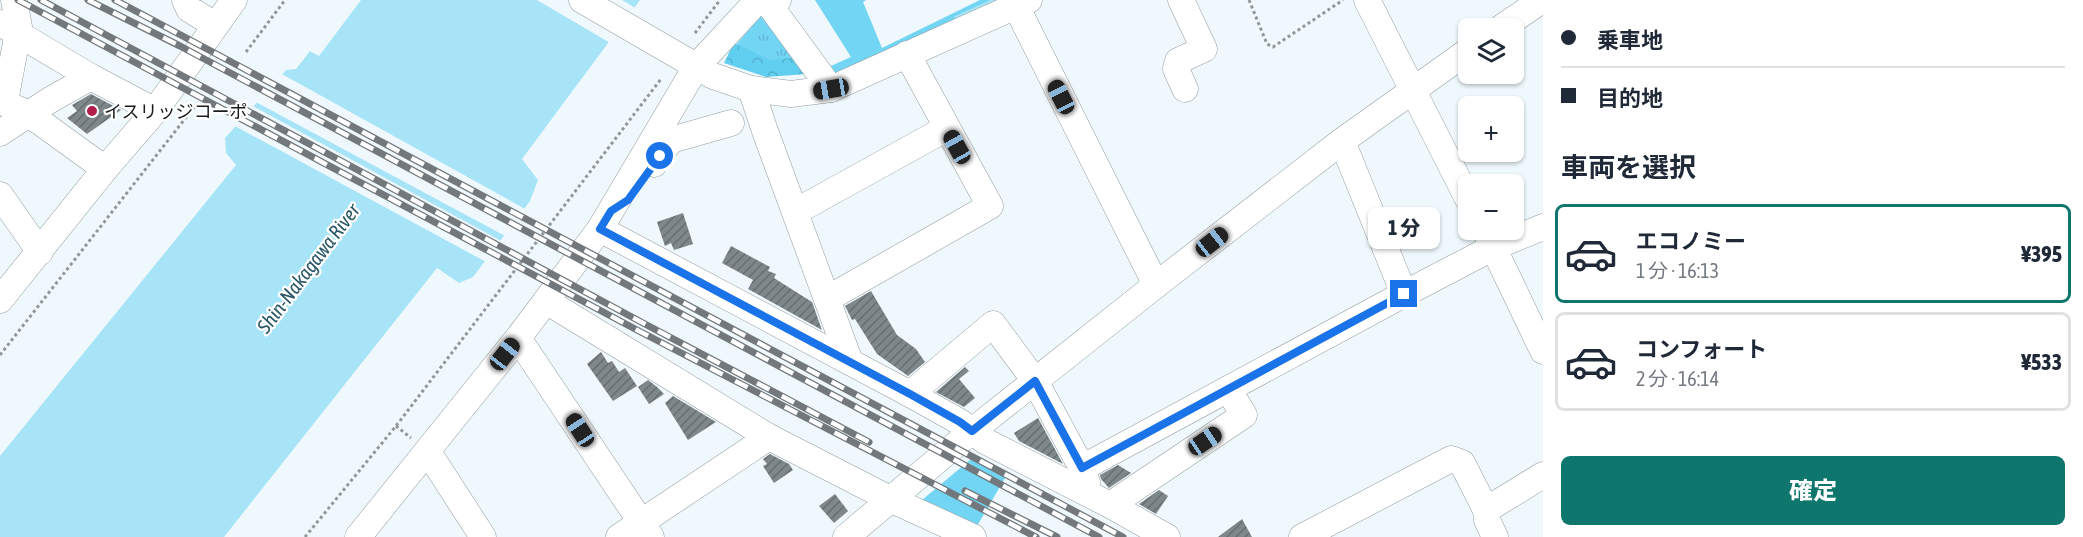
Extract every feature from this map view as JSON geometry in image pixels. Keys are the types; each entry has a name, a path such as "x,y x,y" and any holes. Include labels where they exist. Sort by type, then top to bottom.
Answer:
{"street":[{"path":"9,28 19,27 14,0"},
{"path":"185,0 189,9 215,25"},
{"path":"0,300 105,168 155,111 234,0"},
{"path":"582,0 713,76 751,89 791,94 831,89 1019,2 1156,285"},
{"path":"358,537 420,445 518,338 605,220 682,59 758,0"},
{"path":"778,0 771,7 831,89"},
{"path":"1181,0 1204,49 1178,61 1176,69 1185,89"},
{"path":"1368,0 1458,179"},
{"path":"1516,18 1542,0"},
{"path":"9,28 91,77 155,111"},
{"path":"9,28 2,101 29,114 105,168"},
{"path":"828,299 990,206 907,54"},
{"path":"846,537 972,431 1156,285 1342,141 1458,58"},
{"path":"0,133 91,77"},
{"path":"751,89 850,362"},
{"path":"605,220 628,200 671,140 731,123"},
{"path":"795,212 947,128"},
{"path":"1342,141 1404,294"},
{"path":"0,195 40,252"},
{"path":"605,220 850,362 960,422 985,441 1167,537"},
{"path":"1524,231 1543,227"},
{"path":"1082,468 1404,294 1487,240"},
{"path":"1491,240 1534,308 1543,351"},
{"path":"546,301 769,436 891,500 973,537"},
{"path":"910,394 993,324 1035,381 1099,500"},
{"path":"518,338 646,530"},
{"path":"1099,500 1244,415 1228,389"},
{"path":"619,537 646,530 769,436"},
{"path":"420,445 483,537"},
{"path":"1302,537 1451,459 1462,463 1486,510 1487,520 1495,537"},
{"path":"1486,510 1543,475"}],"path":[{"path":"246,52 285,0"},
{"path":"305,537 396,426 682,59 720,0"},
{"path":"1249,0 1267,44 1273,47 1342,0"},
{"path":"0,355 195,106"},
{"path":"396,426 420,445"}],"green space":[{"path":"815,0 866,0 863,2 882,48 980,0 997,0 997,2 838,76 824,69 851,57"},
{"path":"766,10 808,67 728,54"},
{"path":"734,43 770,60 803,57 807,74 766,77 724,63"},
{"path":"976,455 1008,473 977,526 922,500"}],"water":[{"name":"Shin-Nakagawa River","path":"361,0 640,0 522,159 538,180 530,201 473,277 459,283 437,268 224,537 0,537 0,456 236,165 226,153 225,138 286,70 296,69 310,51 319,56"}],"pier":[{"path":"537,0 622,0 637,9 612,44"},
{"path":"280,73 527,210 507,237 254,101"},
{"path":"251,105 503,242 488,263 233,125"}],"building":[{"name":"イスリッジコーポ","path":"91,94 121,110 87,134 67,118 77,111 72,105"},
{"path":"683,213 693,244 674,250 671,243 665,246 657,222"},
{"path":"731,246 770,267 768,271 776,274 774,278 812,302 822,330 748,289 753,280 722,263"},
{"path":"871,291 897,335 916,349 925,362 908,376 877,354 855,319 852,320 845,306"},
{"path":"601,352 608,363 612,361 619,372 625,368 637,386 613,401 587,364"},
{"path":"965,367 969,371 959,379 975,398 964,407 936,392"},
{"path":"648,380 664,394 649,404 638,387"},
{"path":"673,396 716,422 688,440 665,403"},
{"path":"1038,418 1063,464 1019,441 1014,433"},
{"path":"770,454 789,464 793,470 774,483 763,466 767,464 763,459"},
{"path":"1118,465 1131,473 1109,488 1100,475"},
{"path":"1159,490 1168,496 1156,514 1139,504"},
{"path":"835,494 848,511 834,523 819,506"},
{"path":"1242,519 1252,537 1218,537"}],"waterway":[{"path":"957,18 994,1"}],"railway":[{"path":"18,0 637,330 1036,537"},
{"path":"41,0 869,442"},
{"path":"88,0 180,46 1099,537"},
{"path":"115,0 1123,537"},
{"path":"965,491 1057,537"}],"place":[{"name":"イスリッジコーポ","path":"92,111"}],"route":[{"path":"660,156 628,200 611,211 600,229 910,394 972,431 1035,381 1082,468 1404,294"}]}
